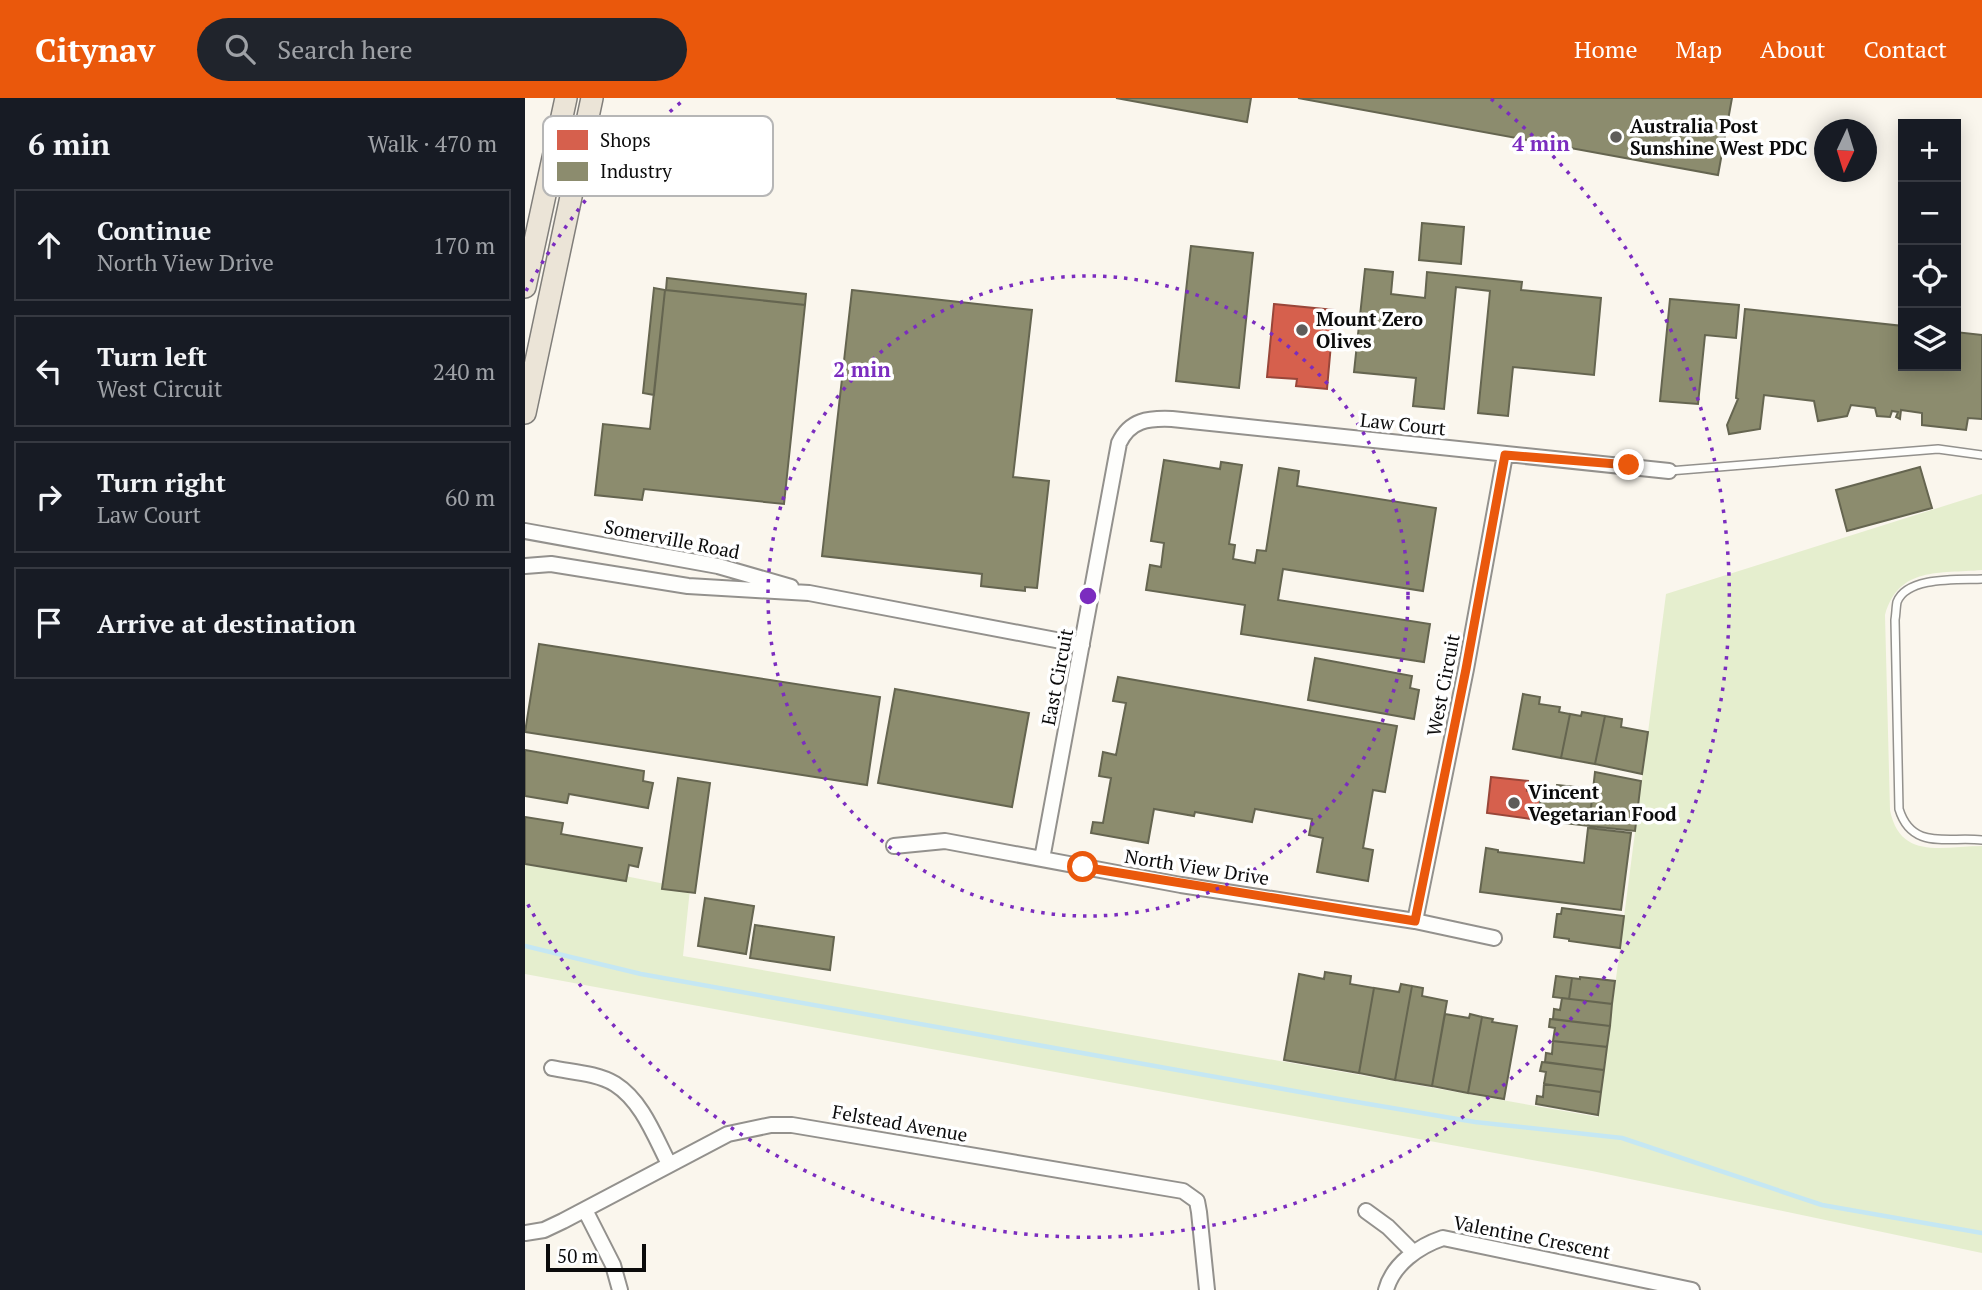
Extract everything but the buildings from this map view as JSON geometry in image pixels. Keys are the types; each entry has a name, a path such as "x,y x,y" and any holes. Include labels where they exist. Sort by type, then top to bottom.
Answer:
{"main road":[{"path":"562,116 566,98"},
{"path":"588,116 592,98"},
{"path":"525,287 545,196"},
{"path":"525,413 571,196"}],"street":[{"name":"Law Court","path":"1134,424 1146,419 1172,419 1669,471"},
{"name":"East Circuit","path":"1042,859 1119,443 1123,434 1134,424"},
{"name":"West Circuit","path":"1415,921 1466,669 1505,455"},
{"name":"Somerville Road","path":"525,531 718,566 809,593"},
{"name":"Somerville Road","path":"525,566 551,564 688,586 809,593 1082,645"},
{"name":"North View Drive","path":"894,846 945,841 1181,884 1415,921 1494,938"},
{"path":"552,1068 596,1077 614,1084 633,1100 669,1164"},
{"name":"Felstead Avenue","path":"525,1233 544,1230 728,1135 771,1125 792,1125 1183,1191 1196,1201 1199,1212 1207,1290"},
{"path":"585,1210 613,1265 619,1290"},
{"path":"1366,1211 1388,1227 1413,1252"},
{"name":"Valentine Crescent","path":"1386,1290 1388,1281 1413,1252 1443,1238 1692,1290"}],"lane":[{"path":"1669,471 1938,449 1982,455"},
{"path":"1982,579 1920,583 1909,588 1898,601 1895,620 1899,809 1903,823 1915,834 1927,839 1982,840"}],"green space":[{"path":"1982,494 1982,570 1936,573 1911,580 1891,599 1885,615 1890,810 1895,826 1903,837 1913,844 1925,847 1982,846 1982,1253 1592,1171 525,974 525,856 690,889 683,956 1598,1117 1666,594"}],"waterway":[{"path":"525,946 641,974 1339,1099 1475,1122 1622,1138 1822,1205 1982,1233"}],"place":[{"name":"Australia Post Sunshine West PDC","path":"1616,137"},
{"name":"Mount Zero Olives","path":"1302,330"},
{"name":"Vincent Vegetarian Food","path":"1514,803"}],"route":[{"path":"1083,867 1415,921 1466,669 1505,455 1629,465"}]}
